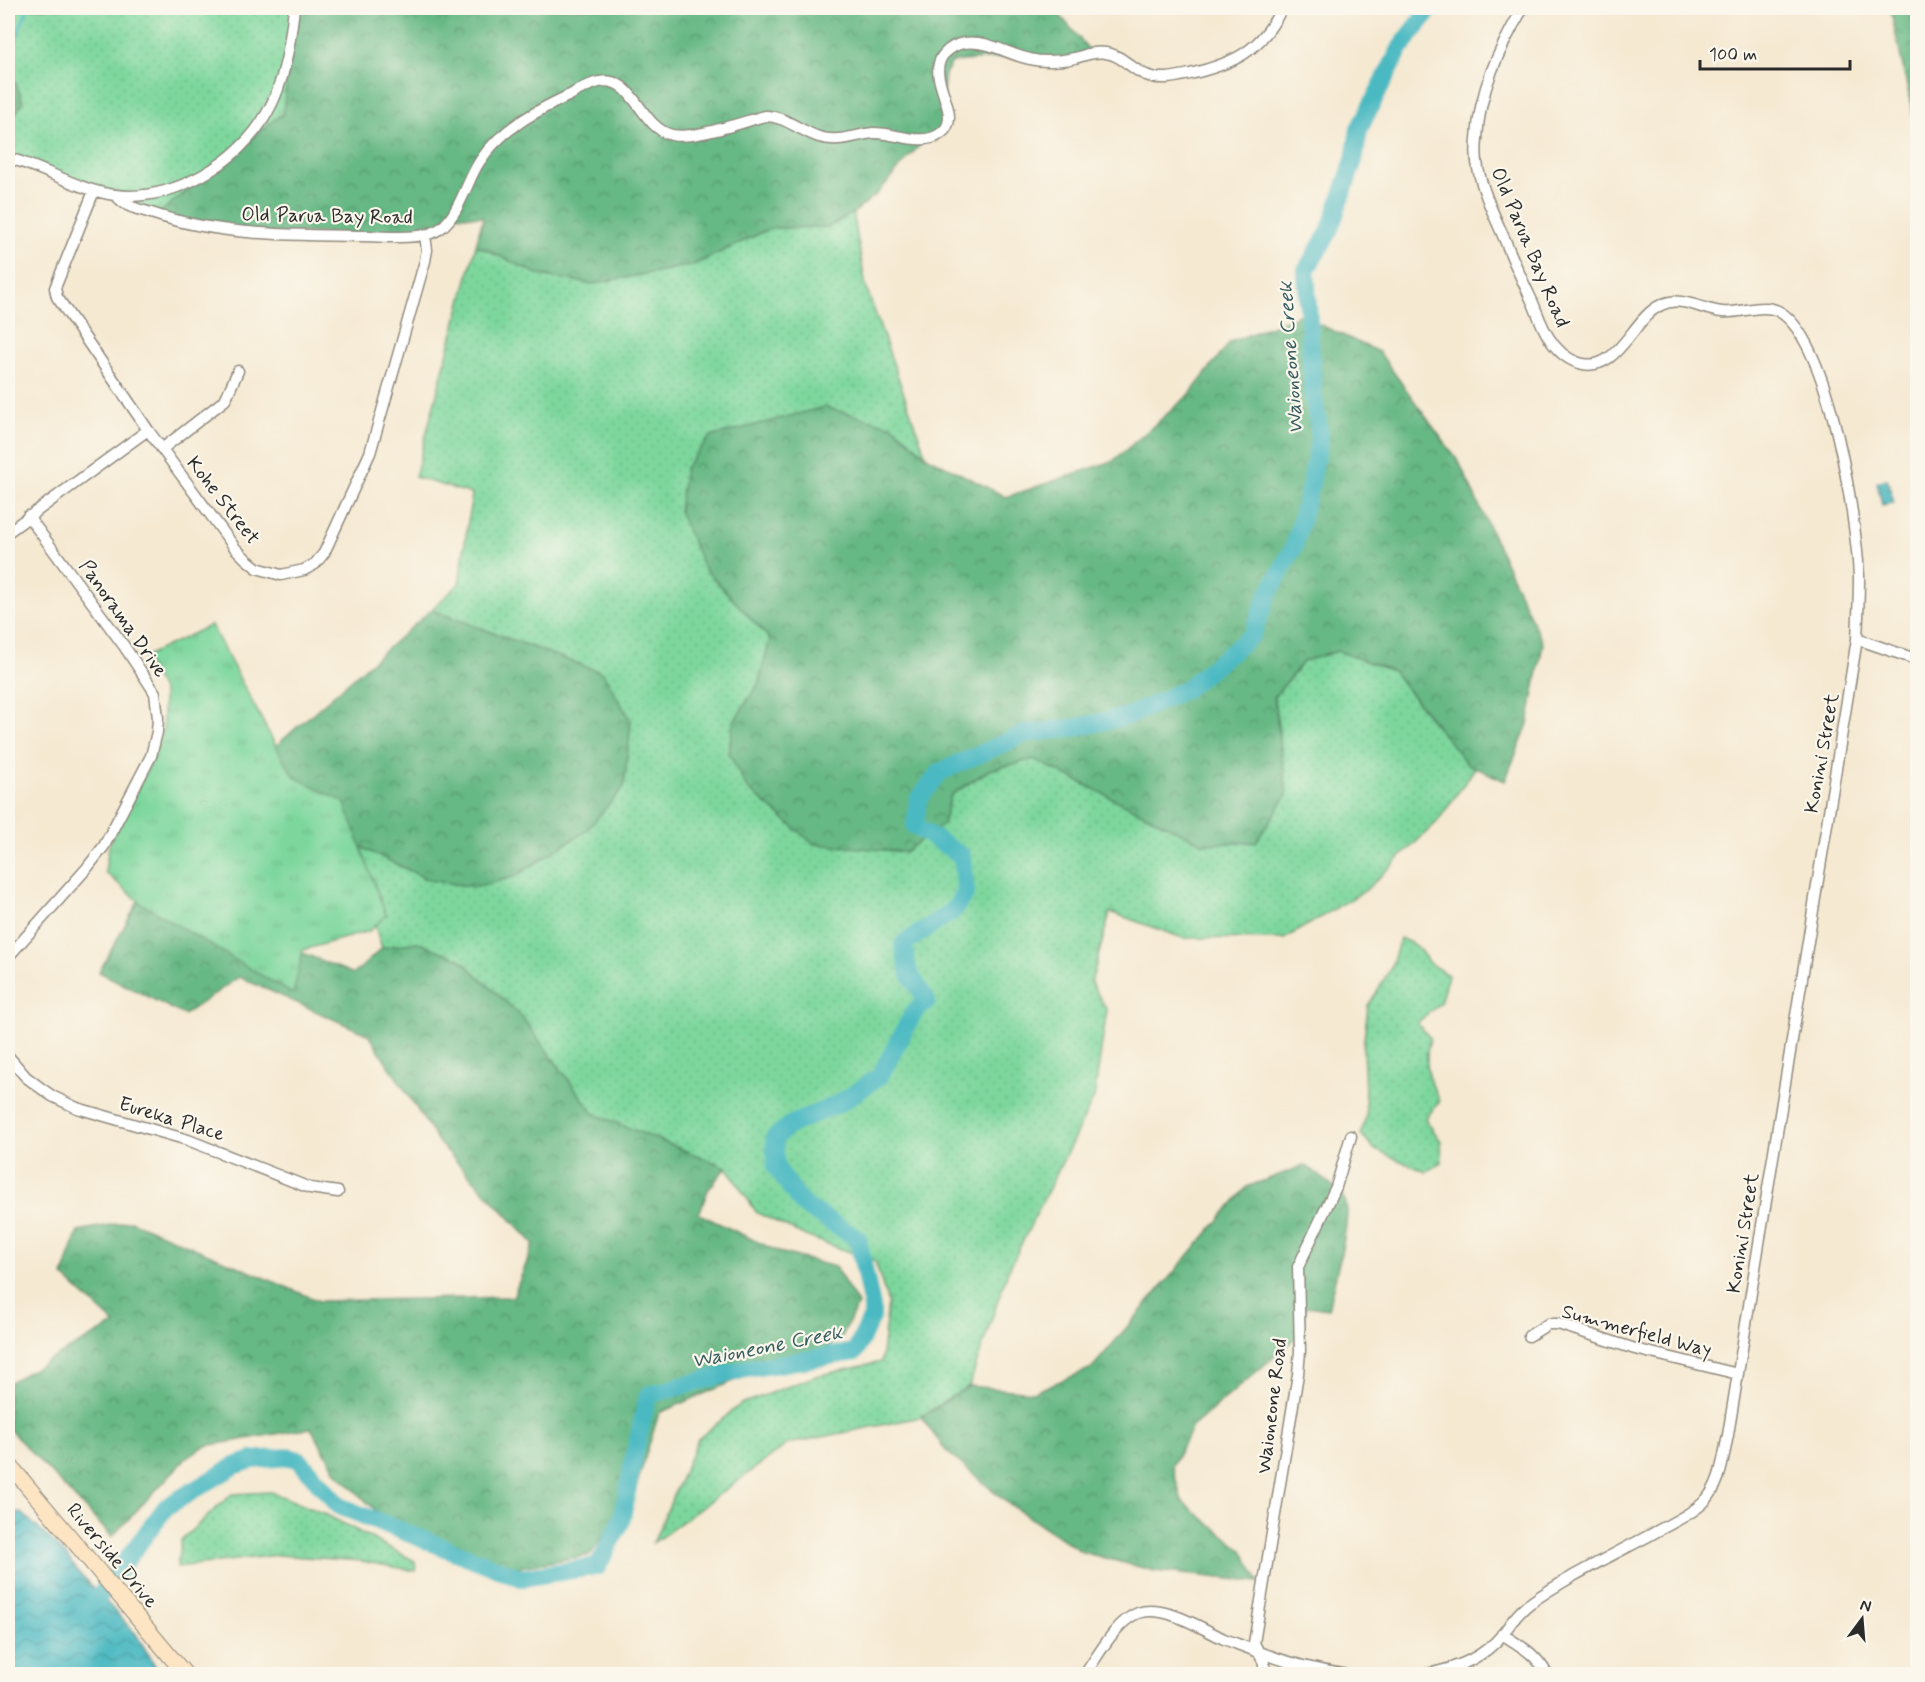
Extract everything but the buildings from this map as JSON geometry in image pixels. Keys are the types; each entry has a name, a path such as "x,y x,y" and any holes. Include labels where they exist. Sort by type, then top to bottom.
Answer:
{"main road":[{"name":"Riverside Drive","path":"8,1463 185,1674"}],"street":[{"path":"8,158 94,191 116,195 164,190 206,173 229,157 260,124 268,112 280,83 294,8"},
{"name":"Old Parua Bay Road","path":"116,195 124,204 158,216 250,234 425,235 446,224 457,207 473,172 499,138 539,110 596,82 611,81 619,84 627,90 653,125 674,135 696,134 765,116 774,116 810,134 831,140 843,140 871,133 925,139 938,135 947,125 949,112 937,70 942,56 955,46 964,43 978,44 1045,62 1104,52 1119,57 1145,74 1160,78 1174,78 1218,68 1245,54 1268,32 1282,8"},
{"name":"Old Parua Bay Road","path":"1523,8 1487,79 1478,123 1476,153 1478,169 1493,211 1543,327 1554,344 1566,356 1579,363 1593,364 1602,362 1614,354 1653,309 1666,303 1680,302 1724,312 1768,308 1781,313 1793,323 1811,351 1818,369 1831,408 1838,441 1857,555 1859,588 1857,639"},
{"path":"158,216 154,202 164,190"},
{"name":"Kohe Street","path":"94,191 55,288 57,297 148,430 235,548 257,568 281,575 304,570 315,564 330,540 369,453 425,261 427,250 425,235"},
{"path":"162,448 225,399 238,371"},
{"path":"8,532 148,430"},
{"name":"Panorama Drive","path":"8,957 104,846 150,756 158,725 155,693 124,646 28,516"},
{"path":"1857,639 1917,660"},
{"name":"Konini Street","path":"1427,1674 1455,1668 1481,1655 1502,1634 1519,1612 1585,1570 1690,1512 1708,1497 1718,1478 1738,1374 1857,639"},
{"name":"Eureka Place","path":"8,1056 26,1077 52,1096 76,1108 205,1145 310,1188 338,1192"},
{"name":"Waioneone Road","path":"1264,1674 1263,1663 1254,1643 1298,1374 1298,1267 1336,1187 1351,1136"},
{"name":"Summerfield Way","path":"1529,1336 1548,1324 1558,1324 1635,1349 1738,1374"},
{"path":"1085,1674 1121,1625 1130,1617 1147,1611 1157,1611 1173,1616 1258,1652 1307,1667 1343,1674"},
{"path":"1502,1634 1520,1644 1547,1674"}],"green space":[{"path":"8,8 295,8 283,113 157,215 8,159 8,125 23,102 8,64"},
{"path":"295,8 1054,8 1095,57 1039,61 1006,57 952,62 945,74 942,99 944,118 936,141 924,140 876,195 853,213 828,227 771,228 693,265 592,284 540,275 476,245 483,217 453,215 428,234 255,233 157,215 283,113"},
{"path":"1890,8 1917,8 1917,131"},
{"path":"8,64 23,102 8,124"},
{"path":"853,213 866,287 926,456 893,426 704,568 770,639 759,683 733,723 729,753 747,788 814,844 943,824 951,795 989,770 1034,759 1204,844 1287,795 1274,697 1304,661 1338,651 1393,671 1436,726 1475,768 1438,821 1366,890 1284,939 1183,938 1110,912 1091,983 1107,1010 1094,1098 1008,1271 969,1386 921,1417 788,1444 653,1543 698,1439 741,1404 816,1376 881,1362 888,1303 875,1261 808,1237 757,1213 726,1167 594,1114 521,1016 417,942 382,948 354,864 359,846 429,880 475,887 603,673 431,610 459,584 472,494 415,477 476,245 540,275 592,283 693,265 771,228 828,227"},
{"path":"1299,315 1379,352 1460,464 1543,644 1528,724 1505,781 1467,764 1393,671 1338,651 1304,661 1274,697 1287,795 1256,842 1204,844 1034,759 989,770 951,795 943,824 905,852 814,844 747,788 729,753 733,723 759,683 770,639 704,568 679,511 685,468 710,437 824,407 893,426 926,456 1006,497 1113,461 1190,394 1230,342"},
{"path":"431,610 603,673 631,721 624,787 586,831 514,877 475,887 429,880 334,834 272,749"},
{"path":"211,625 284,761 296,778 344,802 386,915 369,931 303,950 293,994 142,904 105,872 109,845 155,754 163,730 163,692 144,657"},
{"path":"145,889 354,974 382,948 417,942 460,959 521,1016 594,1114 726,1167 708,1190 699,1214 779,1252 835,1267 858,1304 842,1336 806,1363 743,1377 659,1413 634,1494 590,1555 514,1568 397,1531 337,1473 311,1428 205,1446 187,1457 112,1537 8,1428 8,1383 115,1324 63,1276 78,1231 131,1221 319,1301 513,1297 534,1244 439,1143 369,1035 239,977 184,1015 99,972"},
{"path":"1400,938 1417,946 1429,963 1448,975 1440,1003 1417,1023 1430,1038 1427,1055 1428,1071 1440,1101 1425,1119 1441,1141 1442,1162 1426,1172 1375,1150 1361,1134 1366,1115 1363,1048 1368,1006 1391,968"},
{"path":"1305,1165 1334,1188 1346,1203 1344,1239 1328,1309 1306,1306 1302,1333 1192,1427 1172,1466 1182,1501 1242,1550 1259,1582 1155,1571 1082,1552 1006,1502 946,1451 921,1417 969,1386 1034,1392 1092,1368 1247,1187"},
{"path":"271,1492 325,1514 415,1561 416,1571 361,1561 277,1555 177,1567 181,1540 232,1494"}],"water":[{"path":"1887,479 1894,503 1882,505 1877,482"},
{"path":"8,1510 23,1514 65,1554 79,1573 136,1634 160,1674 8,1674"}],"waterway":[{"path":"8,51 13,46 28,8"},
{"name":"Waioneone Creek","path":"84,1611 100,1595 166,1507 234,1466 252,1460 289,1457 299,1460 339,1506 521,1578 598,1566 621,1522 648,1395 745,1369 855,1352 872,1317 858,1239 803,1205 776,1167 774,1138 790,1125 840,1103 880,1076 914,1012 927,1001 909,973 903,944 953,911 966,892 962,856 915,826 918,800 940,772 1024,734 1078,727 1128,716 1186,689 1252,635 1267,597 1294,547 1311,483 1320,436 1313,392 1306,270 1329,232 1354,160 1359,129 1401,47 1431,8"}]}
